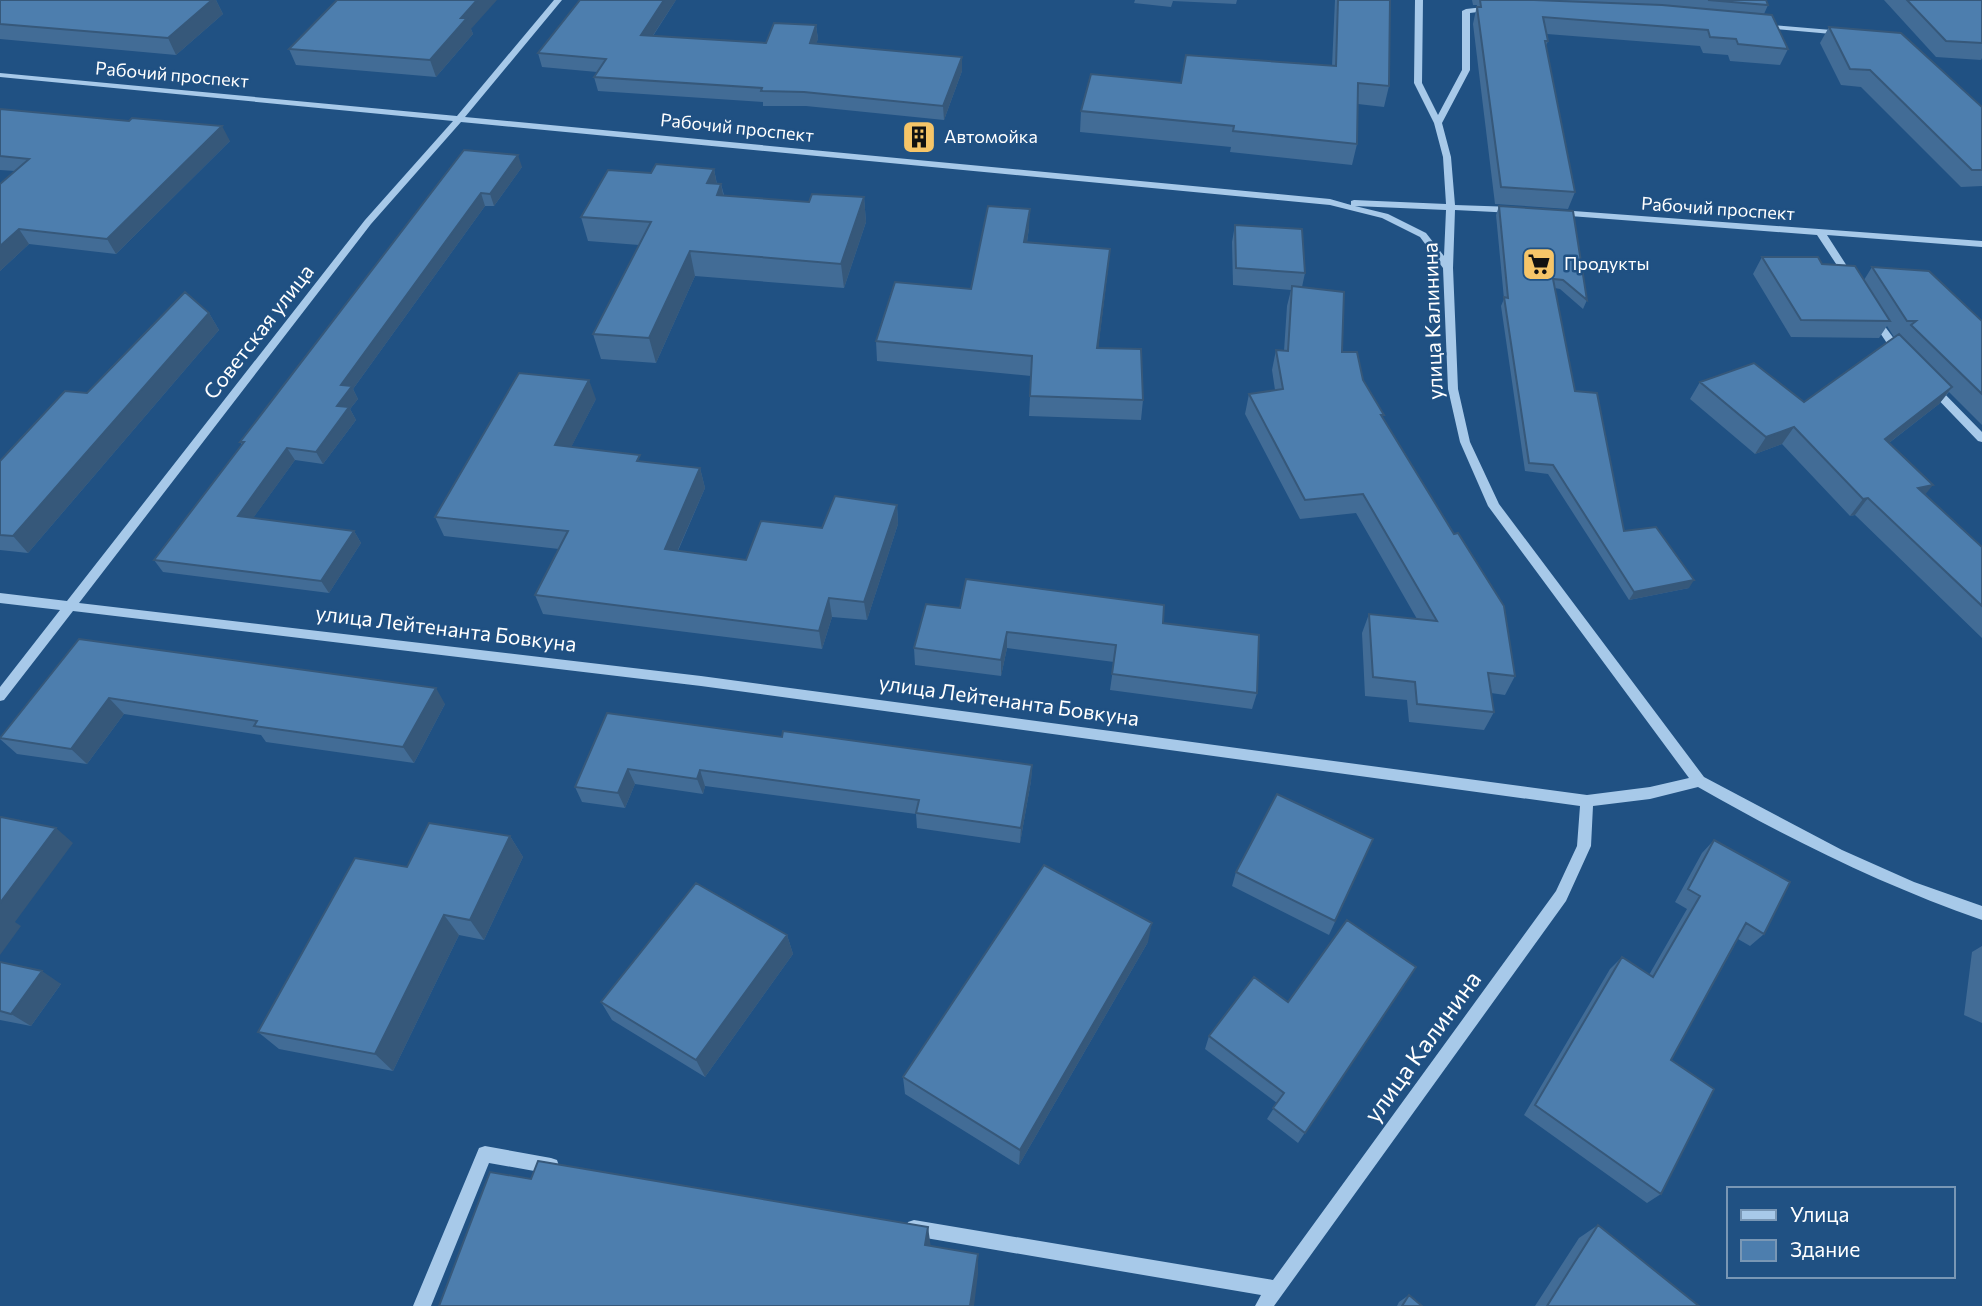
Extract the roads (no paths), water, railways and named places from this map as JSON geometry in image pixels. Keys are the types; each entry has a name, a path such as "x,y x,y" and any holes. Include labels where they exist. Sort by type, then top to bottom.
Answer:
{"street":[{"name":"Советская улица","path":"0,696 368,222 461,117 558,0"},
{"name":"улица Калинина","path":"1419,0 1418,83 1438,123 1447,157 1451,206 1448,268 1453,389 1465,442 1494,506 1699,780"},
{"path":"1438,123 1466,70 1466,11 1503,8"},
{"path":"1752,25 1847,33"},
{"name":"Рабочий проспект","path":"0,75 1330,202 1385,216 1423,235 1448,268"},
{"path":"1330,202 1529,211"},
{"name":"Рабочий проспект","path":"1543,212 1982,244"},
{"path":"1820,232 1856,288"},
{"path":"1870,311 1891,345 1909,364"},
{"path":"1928,382 1982,438"},
{"name":"улица Лейтенанта Бовкуна","path":"0,598 701,681 1587,801 1650,793 1699,780"},
{"path":"1699,780 1777,826 1931,896 1982,913"},
{"name":"улица Калинина","path":"1264,1306 1561,896 1584,846 1587,801"},
{"path":"422,1306 485,1154 567,1168"},
{"path":"896,1225 1276,1289"}],"place":[{"name":"Автомойка","path":"919,137"},
{"name":"Продукты","path":"1539,264"}]}
